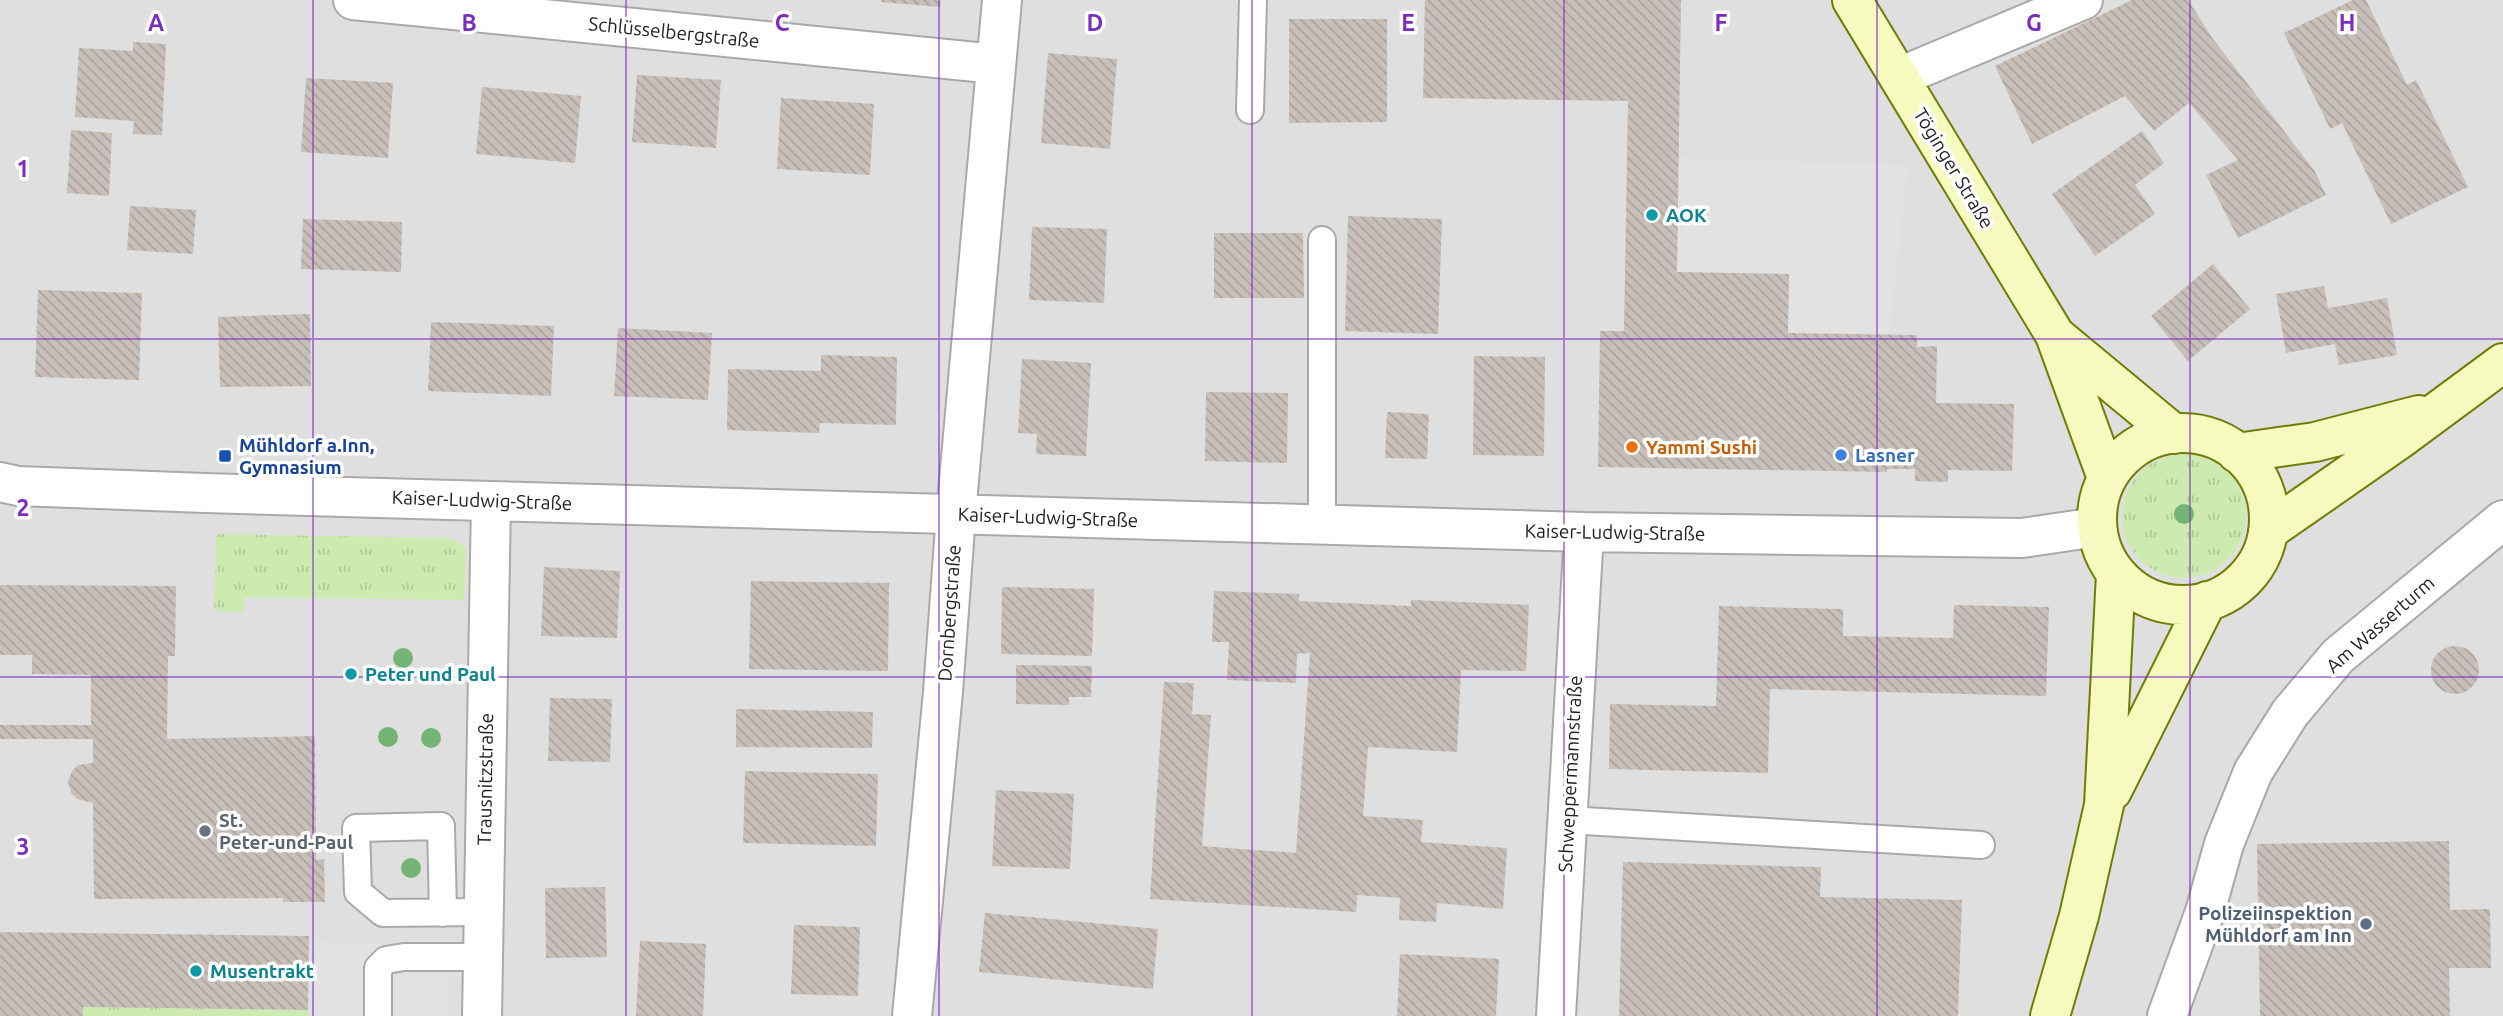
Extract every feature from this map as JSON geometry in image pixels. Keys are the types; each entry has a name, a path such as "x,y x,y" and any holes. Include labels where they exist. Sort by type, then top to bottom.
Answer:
{"main road":[{"name":"Töginger Straße","path":"1852,0 2055,335 2107,478"},
{"name":"Töginger Straße","path":"2055,335 2174,434"},
{"path":"2268,531 2503,363"},
{"path":"2237,453 2315,442 2438,410"},
{"path":"2174,434 2207,437 2223,443 2237,453 2254,471 2265,494 2268,531 2258,559 2237,585 2207,601 2191,605 2158,601 2142,595 2116,574 2100,544 2097,511 2107,478 2128,453 2142,443 2174,434"},
{"path":"2050,1016 2078,916 2104,805 2116,574"},
{"path":"2104,805 2207,601"}],"street":[{"name":"Schlüsselbergstraße","path":"356,0 996,64"},
{"name":"Dornbergstraße","path":"912,1016 943,692 956,514 1002,0"},
{"path":"1899,76 2083,0"},
{"name":"Kaiser-Ludwig-Straße","path":"0,482 18,486 1584,532 2022,538 2097,527"},
{"name":"Trausnitzstraße","path":"482,1016 491,500"},
{"name":"Am Wasserturm","path":"2166,1016 2205,912 2224,844 2248,784 2290,713 2338,656 2503,520"},
{"name":"Schweppermannstraße","path":"1556,1016 1584,532"}],"lane":[{"path":"1250,110 1253,0"},
{"path":"1322,240 1322,524"},
{"path":"1567,820 1981,845"},
{"path":"443,913 483,912"},
{"path":"378,1016 378,968 386,960 404,957 482,957"}],"shaded area":[{"path":"0,0 2503,0 2503,1016 0,1016"},
{"path":"1678,158 1908,165 1889,335 1788,333 1789,274 1677,272"},
{"path":"316,942 450,946 448,1016 314,1016"}],"green space":[{"path":"2184,454 2208,459 2228,472 2241,492 2246,516 2241,540 2228,560 2208,573 2184,578 2160,573 2140,560 2127,540 2122,516 2127,492 2140,472 2160,459"},
{"path":"216,534 447,538 459,542 466,549 464,600 244,597 244,612 214,611"},
{"path":"83,1007 308,1010 308,1016 83,1016"}],"building":[{"path":"881,0 941,0 940,7"},
{"path":"1425,0 1681,0 1677,272 1789,274 1788,333 1917,335 1917,347 1937,346 1936,403 2014,404 2012,471 1948,470 1948,482 1915,481 1915,469 1887,469 1887,472 1598,467 1600,331 1624,331 1628,101 1423,98"},
{"path":"2132,0 2188,0 2213,39 2314,170 2326,195 2238,238 2206,175 2238,160 2189,103 2154,131 2125,96 2032,144 1995,66"},
{"path":"2353,0 2366,0 2407,85 2416,80 2468,187 2391,224 2342,123 2330,129 2284,33"},
{"path":"1289,19 1387,19 1387,122 1289,123"},
{"path":"133,42 166,44 162,135 133,134 134,121 75,117 79,48 133,51"},
{"path":"1048,53 1117,59 1110,149 1041,143"},
{"path":"637,75 721,80 716,148 632,142"},
{"path":"306,78 393,83 388,158 301,152"},
{"path":"482,87 581,96 575,163 476,154"},
{"path":"781,98 874,104 870,175 777,169"},
{"path":"71,130 112,133 109,196 67,193"},
{"path":"2142,131 2164,163 2135,185 2155,214 2095,256 2052,194"},
{"path":"130,206 196,210 193,254 127,250"},
{"path":"1348,216 1442,219 1438,334 1345,331"},
{"path":"303,219 402,222 401,272 301,269"},
{"path":"1032,227 1107,229 1104,303 1029,300"},
{"path":"1214,233 1303,233 1304,298 1214,298"},
{"path":"2213,264 2250,309 2188,361 2151,316"},
{"path":"2324,286 2328,308 2387,298 2397,355 2339,365 2335,344 2286,353 2276,294"},
{"path":"38,290 142,293 139,380 35,377"},
{"path":"310,314 311,386 220,387 218,317"},
{"path":"431,322 554,326 551,396 428,391"},
{"path":"618,328 712,333 708,400 614,396"},
{"path":"821,355 897,357 896,425 820,423 819,433 727,430 728,369 821,371"},
{"path":"1474,356 1545,357 1544,456 1473,455"},
{"path":"1022,359 1091,363 1086,456 1036,454 1037,434 1018,433"},
{"path":"1206,392 1288,393 1287,463 1205,461"},
{"path":"1387,412 1429,414 1427,459 1385,458"},
{"path":"544,567 620,571 617,638 541,636"},
{"path":"751,581 889,583 888,671 749,669"},
{"name":"St. Peter-und-Paul","path":"0,585 176,586 175,656 168,656 167,739 315,736 316,860 324,859 325,902 283,902 283,898 94,899 93,803 77,799 71,793 68,782 72,771 78,765 93,763 93,739 0,739 0,725 91,725 91,675 32,674 32,655 0,655"},
{"path":"1002,587 1094,589 1092,656 1001,654"},
{"path":"1214,591 1299,594 1299,601 1411,606 1411,600 1529,605 1526,671 1461,670 1457,752 1368,747 1363,816 1423,820 1421,842 1507,848 1503,909 1437,903 1436,922 1399,920 1400,898 1357,895 1356,912 1150,899 1164,682 1194,683 1192,714 1211,715 1202,846 1296,853 1310,653 1297,654 1296,683 1227,680 1229,642 1212,642"},
{"path":"1954,605 2049,607 2046,696 1770,689 1768,773 1609,769 1610,704 1716,706 1719,606 1843,609 1843,636 1953,638"},
{"path":"2455,646 2472,653 2479,670 2472,687 2455,694 2438,687 2431,670 2438,653"},
{"path":"1016,665 1092,666 1091,697 1069,697 1069,705 1016,704"},
{"path":"550,698 612,699 610,762 548,761"},
{"path":"736,709 873,712 872,748 736,747"},
{"path":"745,771 878,774 876,846 743,843"},
{"path":"996,790 1074,794 1070,869 992,866"},
{"path":"2449,841 2450,910 2490,909 2491,968 2449,968 2450,1016 2260,1016 2257,844"},
{"path":"1623,862 1821,867 1820,897 1962,900 1958,1016 1619,1016"},
{"path":"605,887 607,957 546,958 545,888"},
{"path":"985,913 1158,929 1153,989 979,972"},
{"path":"794,925 860,927 858,996 791,994"},
{"name":"Musentrakt","path":"0,932 309,936 308,1010 83,1007 83,1016 0,1016"},
{"path":"640,941 706,944 703,1016 636,1016"},
{"path":"1400,954 1499,959 1496,1016 1397,1016"}],"place":[{"name":"AOK","path":"1652,215"},
{"name":"Yammi Sushi","path":"1632,447"},
{"name":"Lasner","path":"1841,455"},
{"name":"Mühldorf a.Inn, Gymnasium","path":"225,456"},
{"name":"Peter und Paul","path":"351,674"},
{"name":"St. Peter-und-Paul","path":"205,831"},
{"name":"Polizeiinspektion Mühldorf am Inn","path":"2366,924"},
{"name":"Musentrakt","path":"196,971"}]}
